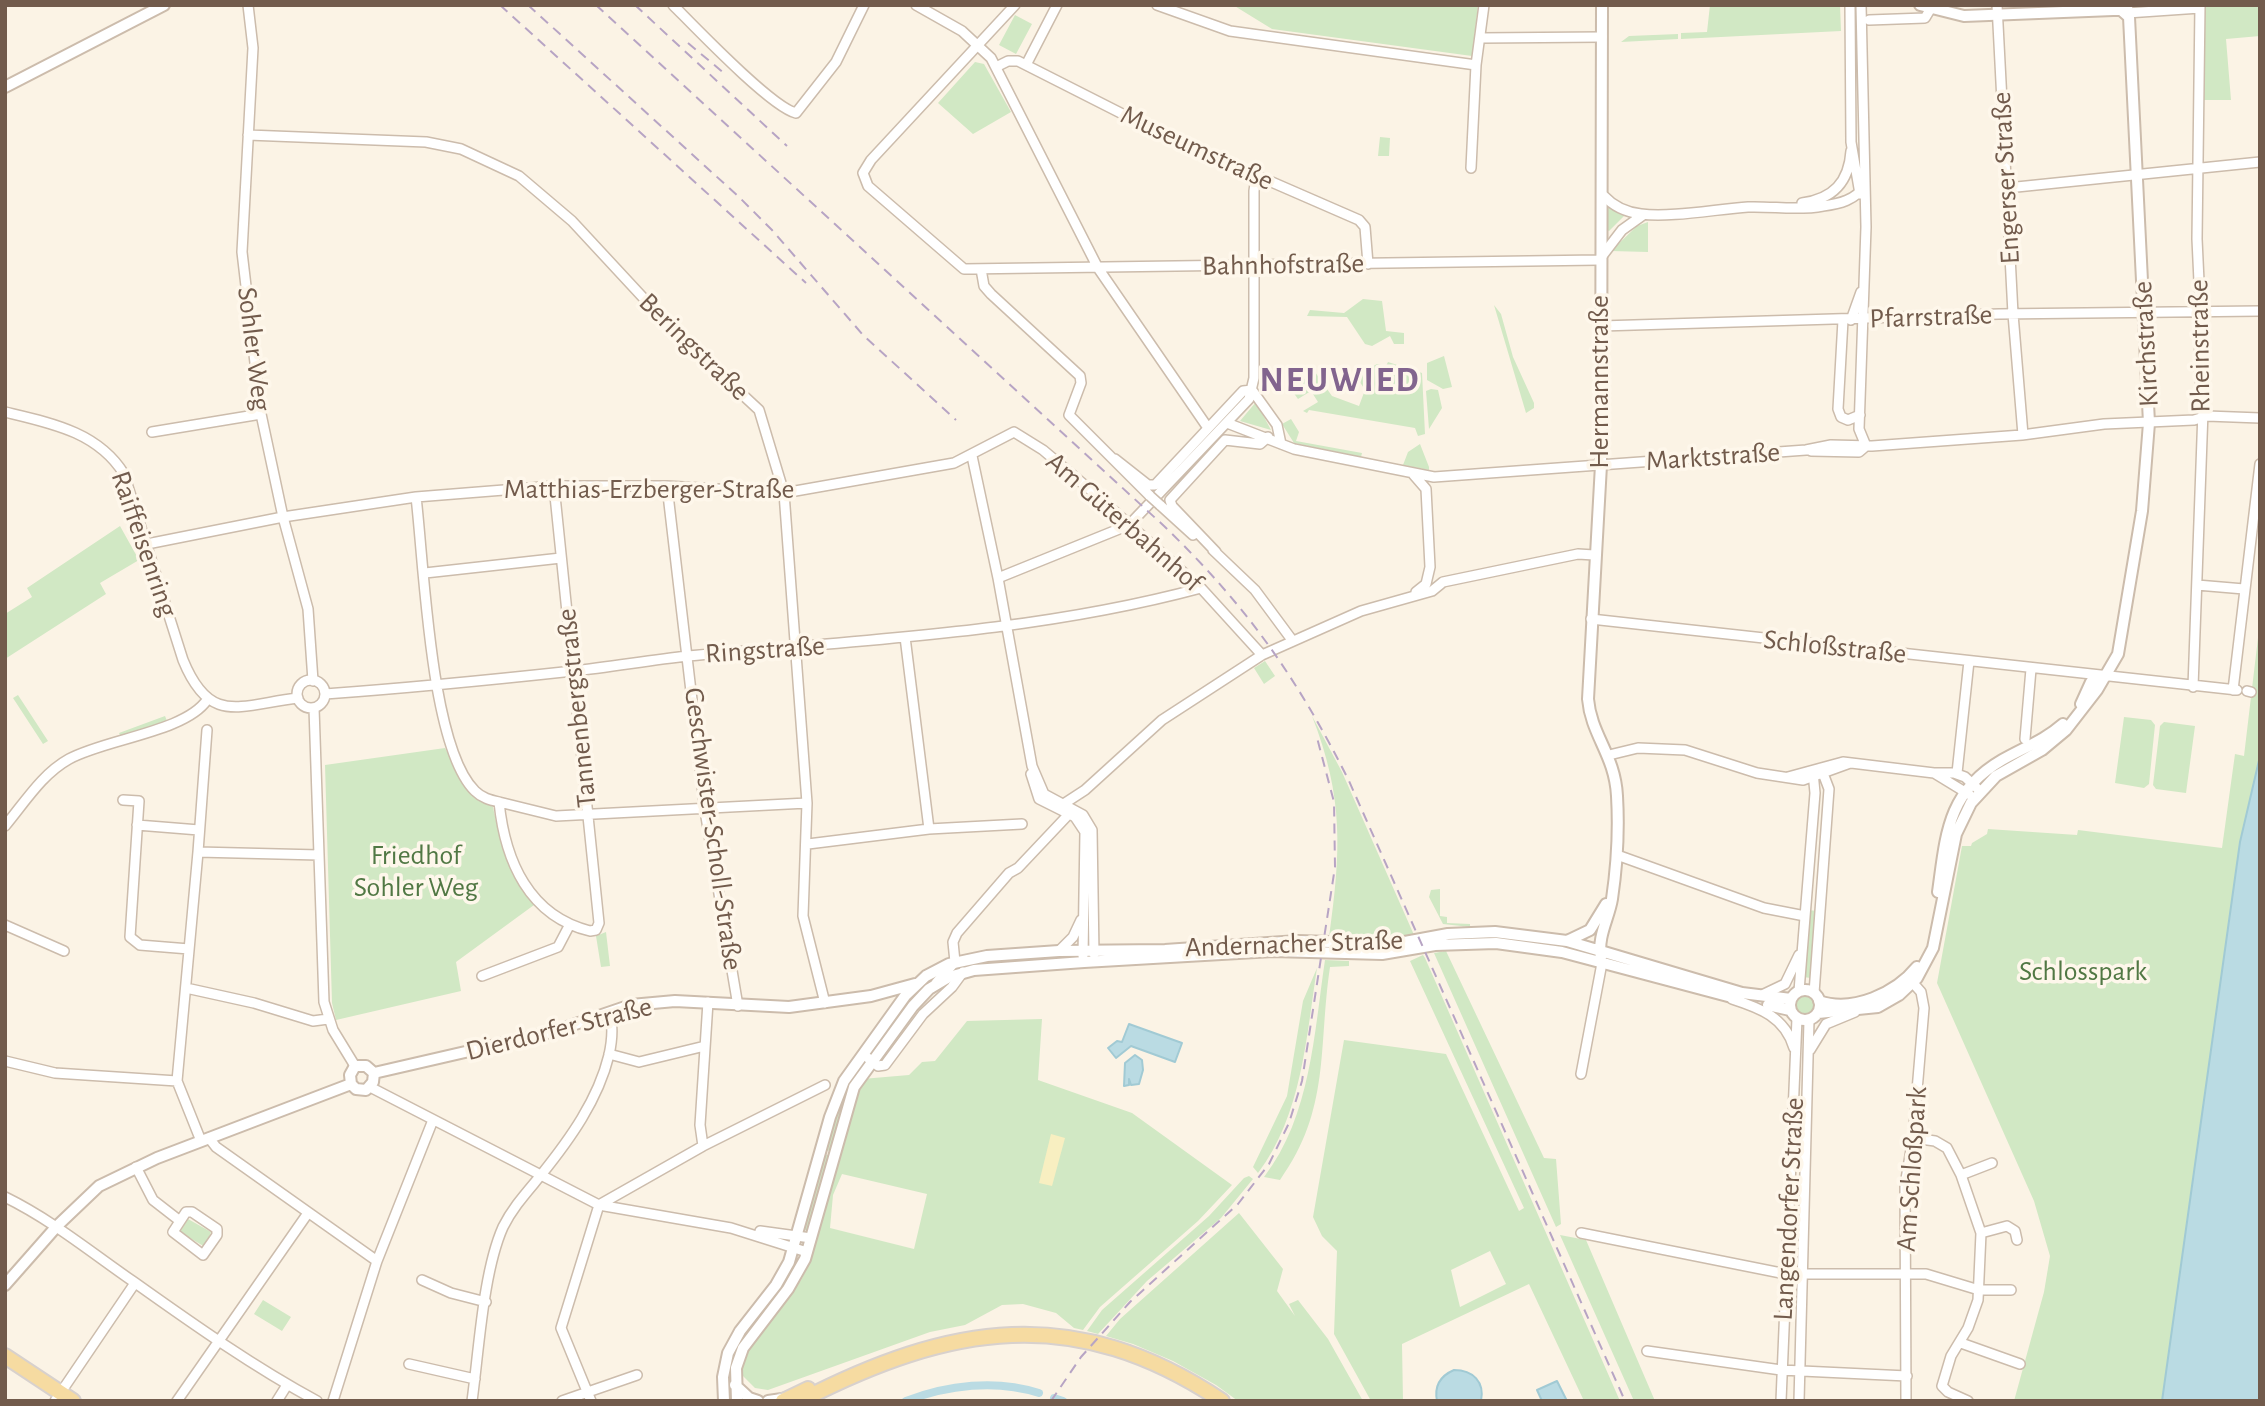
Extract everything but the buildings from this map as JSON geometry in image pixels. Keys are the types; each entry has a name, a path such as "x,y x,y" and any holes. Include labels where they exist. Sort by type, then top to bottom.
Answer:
{"main road":[{"path":"791,1400 869,1363 928,1346 976,1337 1014,1334 1062,1336 1141,1357 1222,1401"},
{"path":"5,1356 62,1398"},
{"path":"5,1367 62,1398"}],"street":[{"path":"5,87 164,5"},
{"name":"Sohler Weg","path":"241,5 249,9 253,48 242,251 261,414 283,517 308,609 313,645 313,681"},
{"path":"673,5 761,88 796,113 836,62 864,5"},
{"path":"916,5 962,31 996,67 1098,268 1212,432"},
{"path":"977,44 1015,5"},
{"path":"996,67 1014,61 1026,65 1057,5"},
{"path":"1157,5 1230,31 1476,65"},
{"path":"1471,168 1476,65 1482,38 1484,5"},
{"name":"Hermannstraße","path":"1600,950 1614,886 1617,855 1617,796 1609,755 1593,723 1589,704 1594,555 1601,465 1599,260 1604,195 1602,5"},
{"path":"1837,190 1848,169 1851,142 1850,5"},
{"path":"1860,5 1864,319 1859,434 1866,446"},
{"path":"1869,20 1925,18 1926,7 1964,16 1998,9 2121,10 2200,6"},
{"name":"Rheinstraße","path":"2193,687 2202,418 2198,166 2200,6"},
{"name":"Engerser Straße","path":"1998,9 2013,314 2024,435"},
{"name":"Kirchstraße","path":"1973,791 2060,736 2077,719 2119,651 2142,511 2149,423 2139,172 2128,9"},
{"path":"1482,38 1602,37"},
{"name":"Bahnhofstraße","path":"977,44 871,160 863,173 865,182 872,189 959,267 966,270 1599,260"},
{"name":"Museumstraße","path":"1026,65 1166,136 1362,223 1368,264"},
{"name":"Beringstraße","path":"248,135 426,142 461,149 519,176 572,222 674,331 759,410 784,493 807,803 808,844 803,916 825,1003"},
{"path":"1851,142 1863,195"},
{"path":"2007,188 2139,172 2260,162"},
{"path":"1113,459 1121,461 1150,485 1157,484 1247,402 1252,390 1256,177"},
{"path":"1785,207 1821,200 1847,187 1863,195"},
{"path":"1604,195 1617,208 1643,215 1822,207 1863,195"},
{"path":"1599,260 1622,230 1643,215"},
{"path":"981,269 984,286 991,295 1079,374 1081,383 1069,415 1150,496 1216,552"},
{"path":"1860,415 1848,420 1841,417 1838,410 1847,320 1864,281"},
{"name":"Pfarrstraße","path":"1601,326 2013,314 2260,311"},
{"path":"998,578 1129,525 1212,432 1244,389 1252,390 1277,425 1281,444"},
{"name":"Raiffeisenring","path":"5,412 84,436 108,451 124,474 184,660 196,687 211,702"},
{"path":"152,432 261,414"},
{"name":"Marktstraße","path":"1227,423 1298,450 1443,477 1806,450 1831,445 1866,446 2024,435 2104,424 2202,418 2260,418"},
{"name":"Am Güterbahnhof","path":"972,456 1003,435 1014,432 1043,450 1201,588 1262,655"},
{"path":"1268,437 1257,444 1225,440 1170,502 1255,590 1292,640"},
{"path":"972,456 998,578 1032,765 1033,789 1048,807 1075,814"},
{"name":"Matthias-Erzberger-Straße","path":"147,544 283,517 416,497 554,486 667,486 784,493 954,463 972,456"},
{"path":"2197,585 2244,589 2260,464"},
{"path":"1411,473 1423,483 1427,492 1430,567 1426,584 1411,595"},
{"path":"1427,492 1443,477"},
{"name":"Tannenbergstraße","path":"554,486 599,923 596,930 569,926"},
{"name":"Geschwister-Scholl-Straße","path":"667,486 705,811 738,1006"},
{"path":"416,497 436,686 454,752 470,786 485,799 556,816 705,811 807,803"},
{"path":"1062,805 1085,790 1162,720 1262,655 1292,640 1411,595 1432,592 1443,582 1578,555 1594,555"},
{"path":"425,573 561,558"},
{"path":"1430,567 1435,576 1443,582"},
{"name":"Ringstraße","path":"325,694 436,686 688,656 796,649 1006,625 1108,611 1201,588"},
{"name":"Schloßstraße","path":"1591,619 2242,691 2244,589"},
{"path":"905,637 929,829"},
{"path":"1969,662 1957,773 1973,791"},
{"path":"2025,739 2031,669"},
{"path":"2078,674 2089,687"},
{"path":"1794,1004 1815,1007 1877,997 1899,985 1918,966 1930,934 1946,831 1957,802 1973,791 1997,764 2062,725 2079,706 2094,680 2105,677"},
{"path":"313,681 322,685 325,694 322,703 314,708 304,706 298,698 302,684 313,681"},
{"path":"5,826 40,783 61,763 102,746 190,718 211,702 229,706 298,698"},
{"path":"314,708 323,996 328,1019 355,1066"},
{"path":"207,730 177,1081 205,1139 377,1261"},
{"path":"1609,755 1638,748 1685,750 1762,774 1787,777 1818,773 1850,764 1957,773"},
{"path":"1032,765 1044,794 1075,814 1092,830 1089,956"},
{"name":"Langendorfer Straße","path":"1781,1401 1796,1057 1794,1004 1804,940 1818,773"},
{"name":"Langendorfer Straße","path":"1799,1401 1808,1055 1815,1007 1829,789 1818,773"},
{"path":"1934,773 1973,791"},
{"path":"934,985 955,962 953,942 957,933 1009,873 1018,868 1075,814 1085,790"},
{"path":"1794,1004 1862,1010 1888,1002 1913,983 1933,948 1956,835 1973,791"},
{"path":"1075,798 1075,814 1086,840 1084,911 1089,956"},
{"path":"123,800 139,801 130,937 141,946 188,949"},
{"path":"482,976 558,947 569,926 543,909 531,894 506,844 499,802"},
{"path":"808,844 929,829 1021,824"},
{"path":"137,825 199,830"},
{"path":"198,852 319,855"},
{"path":"1617,855 1764,908 1805,916"},
{"path":"1808,878 1822,879"},
{"path":"1571,946 1592,927 1614,886"},
{"path":"1059,951 1073,937 1084,911"},
{"path":"5,925 64,951"},
{"name":"Andernacher Straße","path":"737,1401 736,1368 743,1348 788,1289 807,1252 849,1099 872,1061 913,1006 934,985 963,972 1089,956 1165,950 1298,941 1394,944 1465,932 1521,933 1571,946 1600,950 1749,995 1794,1004"},
{"name":"Langendorfer Straße","path":"1749,995 1772,992 1785,984 1793,972 1804,940"},
{"name":"Andernacher Straße","path":"1571,946 1602,963 1724,996 1794,1004"},
{"path":"1581,1074 1602,963 1600,950"},
{"name":"Andernacher Straße","path":"724,1401 724,1369 731,1346 776,1285 795,1247 834,1103 848,1074 897,1006 916,984 955,962 987,956 1059,951 1089,956"},
{"path":"867,1046 867,1056 878,1066 885,1065 923,1014 952,987 963,972"},
{"name":"Am Schloßpark","path":"1906,1401 1905,1185 1913,1138 1924,1008 1921,992 1913,983"},
{"name":"Dierdorfer Straße","path":"374,1073 529,1038 649,1003 708,1002 777,1008 871,996 916,984"},
{"path":"186,988 254,1003 313,1021 328,1019"},
{"name":"Dierdorfer Straße","path":"871,996 897,1006 913,1006"},
{"path":"1724,996 1760,1009 1779,1020 1790,1037 1796,1057"},
{"path":"703,1146 700,1125 708,1002"},
{"name":"Langendorfer Straße","path":"1808,1055 1826,1024 1862,1010"},
{"path":"472,1401 494,1254 503,1227 520,1199 542,1174 593,1101 609,1055 612,1026 609,1013"},
{"path":"609,1055 639,1062 705,1046"},
{"path":"5,1061 55,1073 177,1081"},
{"path":"355,1066 366,1066 374,1073 370,1087"},
{"path":"355,1066 349,1075 351,1084 359,1090 370,1087 599,1205 730,1228 811,1238"},
{"path":"5,1286 57,1226 99,1186 136,1167 205,1139 351,1084"},
{"path":"589,1396 561,1328 599,1205 703,1146 825,1085"},
{"path":"333,1401 377,1261 433,1120"},
{"path":"1913,1138 1935,1142 1947,1148 1961,1175 1981,1233 1979,1290 1975,1311 1961,1343 1951,1356 1942,1386 1948,1392 1968,1401"},
{"path":"1961,1175 1992,1163"},
{"path":"136,1167 153,1200 180,1222"},
{"path":"5,1197 57,1226 135,1283 287,1385 317,1401"},
{"path":"186,1212 192,1212 217,1229 216,1235 202,1255 173,1232 180,1222 186,1212"},
{"path":"177,1401 308,1213"},
{"path":"1981,1233 2007,1226 2015,1231 2017,1240"},
{"path":"730,1228 807,1252"},
{"path":"1581,1233 1786,1274 1938,1276 1979,1290 2011,1290"},
{"path":"422,1280 451,1293 486,1302"},
{"path":"62,1398 135,1283"},
{"path":"1961,1343 2020,1364"},
{"path":"1647,1351 1781,1370 1907,1376"},
{"path":"409,1364 475,1379"},
{"path":"562,1401 589,1396 637,1375"},
{"path":"277,1401 287,1385"},
{"path":"735,1385 749,1398 758,1401"},
{"path":"768,1401 791,1400"}],"green space":[{"path":"1233,5 1478,5 1472,56 1272,29"},
{"path":"1710,5 1840,5 1841,31 1681,39 1681,33 1707,32"},
{"path":"2204,5 2260,5 2260,36 2226,39 2231,100 2203,100"},
{"path":"1015,15 1032,24 1016,54 999,45"},
{"path":"1678,34 1678,39 1621,42 1629,36"},
{"path":"975,62 984,64 1011,112 973,134 938,103"},
{"path":"1380,137 1390,138 1389,156 1378,156"},
{"path":"1606,206 1624,216 1609,231 1605,230"},
{"path":"1648,222 1648,252 1611,251 1637,226"},
{"path":"1363,299 1382,301 1386,331 1404,333 1404,344 1394,344 1390,336 1372,346 1365,344 1347,317 1307,316 1310,310 1344,313"},
{"path":"1494,305 1501,314 1513,357 1534,403 1534,408 1526,413"},
{"path":"1444,356 1452,387 1443,389 1427,380 1427,363"},
{"path":"1388,362 1422,373 1425,434 1418,436 1415,428 1309,410 1307,413 1303,411 1318,402 1311,391 1298,399 1290,388 1315,372 1332,396 1359,406 1365,390 1356,376 1377,364 1386,366"},
{"path":"1438,390 1442,408 1429,429 1426,391"},
{"path":"1256,402 1271,430 1240,421"},
{"path":"1291,419 1299,432 1296,441 1362,453 1361,457 1294,443 1282,424"},
{"path":"1420,444 1429,470 1403,465 1408,452"},
{"path":"120,526 139,560 100,583 106,594 5,659 5,614 32,597 27,588"},
{"name":"Schlosspark","path":"2260,621 2260,756 2240,842 2162,1401 2014,1401 2044,1292 2050,1256 2034,1201 1937,983 1962,846 1971,846 1987,834 1988,829 2077,835 2078,830 2222,848 2235,754 2244,756"},
{"path":"1265,661 1275,676 1264,684 1254,668"},
{"path":"18,695 48,741 43,744 13,698"},
{"path":"165,716 167,721 121,737 119,733"},
{"path":"1312,716 1342,772 1414,935 1387,939 1329,937 1336,878 1335,799 1330,773"},
{"path":"2124,717 2151,720 2155,725 2149,784 2144,788 2115,783"},
{"path":"2164,722 2195,726 2186,793 2156,789 2153,785 2160,726"},
{"name":"Friedhof Sohler Weg","path":"445,748 471,795 493,807 508,858 534,905 456,962 461,991 336,1020 332,1003 325,765"},
{"path":"1440,889 1440,916 1447,917 1447,923 1470,924 1470,927 1443,924 1429,897 1431,890"},
{"path":"1808,910 1817,911 1811,978 1803,977"},
{"path":"606,932 610,966 601,967 596,936"},
{"path":"1446,951 1544,1158 1556,1159 1561,1224 1556,1227 1434,953"},
{"path":"1423,955 1425,958 1620,1401 1584,1401 1529,1284 1402,1344 1403,1401 1371,1401 1334,1334 1337,1251 1322,1236 1313,1217 1344,1040 1446,1054 1519,1211 1524,1208 1410,961","holes":["1490,1251 1506,1284 1460,1307 1451,1270"]},
{"path":"1325,960 1349,961 1349,966 1330,967 1320,1077 1308,1128 1280,1180 1264,1177 1280,1153 1301,1101 1313,1045"},
{"path":"1317,968 1305,1048 1293,1101 1273,1150 1258,1173 1253,1167 1287,1096 1303,1001"},
{"path":"1805,996 1811,999 1814,1005 1811,1011 1805,1014 1799,1011 1796,1005 1799,999"},
{"path":"1042,1019 1038,1080 1132,1113 1232,1185 1198,1221 1100,1307 1083,1330 1074,1328 1056,1313 1023,1304 1002,1305 965,1325 930,1332 768,1390 755,1388 742,1375 745,1360 757,1336 793,1292 806,1270 838,1153 862,1079 909,1075 922,1062 935,1061 967,1021","holes":["842,1174 927,1194 914,1249 830,1228 833,1195"]},
{"path":"865,1054 868,1060 831,1151 824,1150 847,1083"},
{"path":"824,1154 830,1156 808,1232 804,1229"},
{"path":"1249,1176 1253,1179 1221,1218 1147,1281 1098,1334 1087,1331 1102,1310 1209,1216 1244,1178"},
{"path":"1239,1213 1283,1269 1277,1291 1295,1316 1289,1304 1298,1300 1328,1339 1363,1401 1238,1401 1173,1361 1106,1336 1120,1319"},
{"path":"188,1219 211,1232 205,1247 180,1232"},
{"path":"1560,1235 1586,1240 1655,1401 1634,1401"},
{"path":"263,1300 291,1317 282,1331 254,1314"}],"sand":[{"path":"1051,1134 1065,1138 1052,1186 1039,1183"}],"water":[{"path":"2260,756 2260,1401 2162,1401 2240,842"},
{"path":"1129,1024 1182,1043 1175,1062 1131,1046 1116,1058 1108,1048 1117,1041 1122,1042"},
{"path":"1135,1055 1142,1060 1143,1070 1139,1084 1131,1085 1129,1079 1129,1085 1124,1086 1125,1063"},
{"path":"1454,1370 1467,1372 1476,1378 1481,1388 1481,1401 1437,1401 1439,1382"},
{"path":"1557,1381 1567,1401 1542,1401 1537,1390"}],"waterway":[{"path":"906,1401 938,1391 972,1386 1006,1386 1039,1393"},
{"path":"1054,1398 1063,1401"}],"railway":[{"path":"500,5 806,283"},
{"path":"528,5 739,197 772,230 863,335 956,420"},
{"path":"596,5 1164,526 1246,615 1310,709 1349,781 1625,1401"},
{"path":"635,5 787,146"},
{"path":"688,43 725,74"},
{"path":"1051,1401 1081,1357 1130,1302 1238,1204 1269,1164 1289,1123 1302,1081 1335,867 1334,802 1316,734"}],"district":[{"name":"NEUWIED","path":"1340,380"}]}
